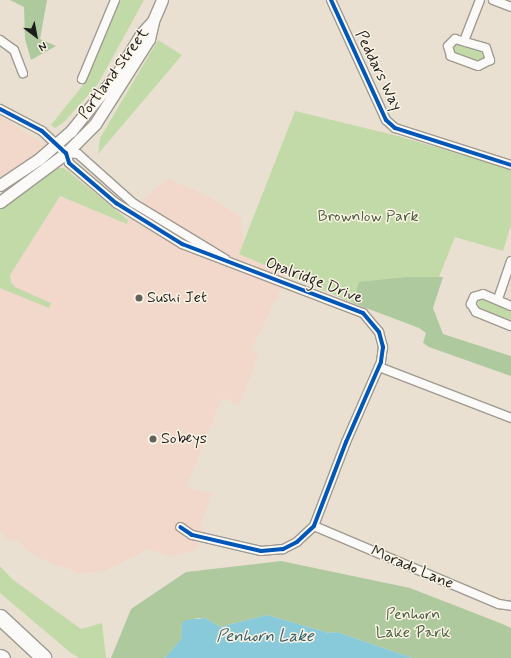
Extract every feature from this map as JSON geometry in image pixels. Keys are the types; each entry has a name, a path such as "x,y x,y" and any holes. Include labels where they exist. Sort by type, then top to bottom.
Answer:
{"highway":[{"path":"0,617 43,658"},
{"path":"0,624 43,658"}],"main road":[{"name":"Portland Street","path":"0,202 61,149 117,74 141,34 153,21 162,0"},
{"name":"Portland Street","path":"0,185 61,149"}],"street":[{"path":"82,79 115,0"},
{"name":"Peddars Way","path":"331,0 386,120 395,128 511,165"},
{"path":"464,41 480,0"},
{"path":"493,0 511,7"},
{"path":"455,39 464,41 486,48 490,60 478,66 451,56 448,46 450,42 455,39"},
{"path":"0,40 14,50 23,73"},
{"path":"0,109 31,124 61,149"},
{"name":"Opalridge Drive","path":"61,149 69,163 116,203 182,244 319,294 367,316 381,337 383,352 380,367 346,440 314,526 297,542 283,548 261,551 192,534 180,527"},
{"name":"Opalridge Drive","path":"61,149 78,154 133,203 226,260"},
{"path":"498,299 511,261"},
{"path":"511,306 498,299 477,294 472,301 472,309 511,326"},
{"path":"380,367 511,418"},
{"name":"Morado Lane","path":"314,526 499,604 511,606"}],"shaded area":[{"path":"0,116 56,151 0,192"},
{"path":"168,178 213,199 240,216 244,240 239,254 282,273 283,284 251,350 259,355 239,405 222,398 186,487 212,494 200,526 204,528 194,551 169,556 149,549 104,571 76,574 73,570 54,565 31,553 17,541 8,540 0,531 0,291 60,196 126,224 138,205"}],"green space":[{"path":"10,0 47,0 40,39 56,46 31,60 25,39 24,7"},
{"path":"121,0 144,0 98,84 63,123 55,128 51,125 83,85"},
{"path":"158,40 182,55 98,154 100,138"},
{"path":"453,44 481,52 484,59 476,62 455,55 450,48"},
{"name":"Brownlow Park","path":"295,111 398,136 511,169 511,225 503,251 455,237 419,327 353,303 239,254"},
{"path":"57,168 64,168 128,220 127,224 60,196 10,275 11,282 15,287 51,303 49,308 0,288 0,209"},
{"path":"407,277 443,277 433,308 443,334 511,356 511,376 429,347 423,343 426,333 419,328 353,303 359,282"},
{"path":"482,299 511,310 511,320 480,309 478,302"},
{"name":"Penhorn Lake Park","path":"281,561 410,588 500,623 511,628 511,658 412,658 337,632 329,633 267,615 220,627 205,618 197,618 182,624 181,639 165,658 111,658 131,609 186,572"},
{"path":"0,566 12,579 81,629 102,623 106,658 79,658 71,653 0,593"}],"water":[{"name":"Penhorn Lake","path":"267,615 329,633 337,632 412,658 165,658 181,639 182,623 186,620 205,618 220,627"}],"cycle path":[{"path":"331,0 386,120 395,128 511,165"},
{"path":"0,109 42,131 66,153 69,163 116,203 182,244 363,313 379,332 383,347 381,362 346,442 314,526 297,542 283,549 261,551 192,535 180,527"}],"place":[{"name":"Sushi Jet","path":"139,298"},
{"name":"Sobeys","path":"153,439"}]}
